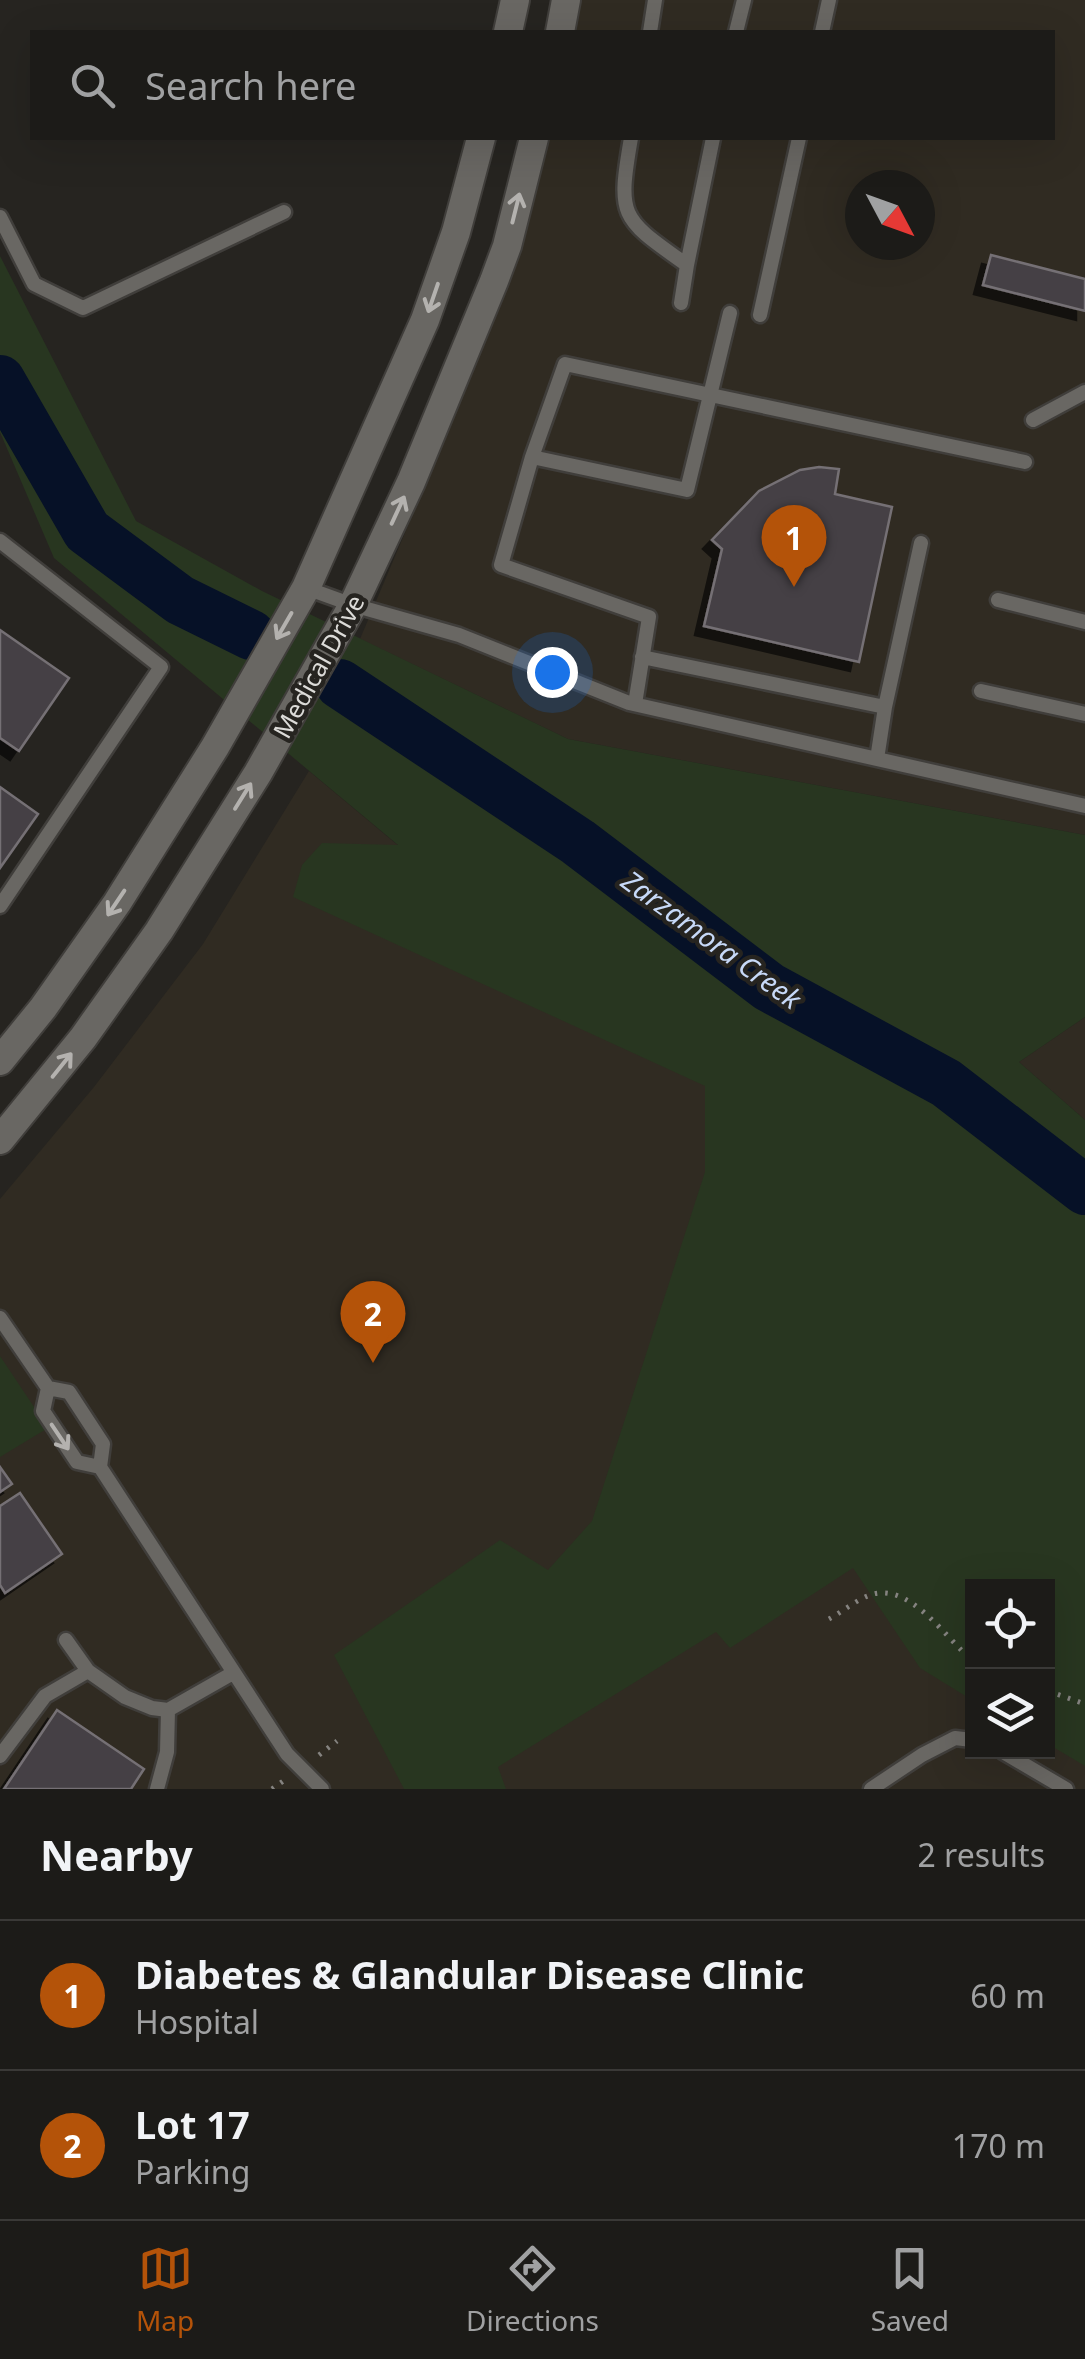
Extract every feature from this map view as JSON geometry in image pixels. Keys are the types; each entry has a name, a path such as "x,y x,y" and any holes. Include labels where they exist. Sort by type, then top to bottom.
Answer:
{"street":[{"path":"508,30 515,0"},
{"path":"560,30 566,0"},
{"name":"Medical Drive","path":"0,1061 43,1008 117,903 215,746 306,588 425,320 456,232 479,140"},
{"name":"Medical Drive","path":"0,1140 83,1038 159,930 258,772 353,605 411,482 494,282 534,140"}],"lane":[{"path":"650,30 656,0"},
{"path":"736,30 744,0"},
{"path":"822,30 829,0"},
{"path":"631,140 622,190 626,212 644,234 687,264"},
{"path":"680,303 713,140"},
{"path":"760,315 799,140"},
{"path":"0,218 34,284 83,308 284,212"},
{"path":"532,457 687,490 730,313"},
{"path":"635,704 649,616 501,565 532,457 565,364 1025,462"},
{"path":"1032,420 1085,392"},
{"path":"0,540 161,667 0,906"},
{"path":"877,759 921,543"},
{"path":"306,588 459,636 635,704 1085,806"},
{"path":"998,600 1085,622"},
{"path":"642,657 885,708"},
{"path":"981,691 1085,714"},
{"path":"0,1318 48,1388 69,1392 103,1444 100,1467 287,1754 322,1789"},
{"path":"48,1388 43,1411 60,1437 77,1462 100,1467"},
{"path":"66,1640 88,1671 125,1696 152,1708 168,1710 233,1672"},
{"path":"0,1756 45,1696 88,1671"},
{"path":"156,1789 167,1752 168,1710"},
{"path":"871,1789 922,1755 956,1738 965,1739"},
{"path":"1016,1759 1066,1789"}],"path":[{"path":"829,1619 872,1594 896,1594 929,1615 965,1654"},
{"path":"1055,1693 1085,1704"}],"shaded area":[{"path":"578,0 1085,0 1085,835 568,739 360,639 440,450 494,306 543,140 1055,140 1055,30 570,30"},
{"path":"309,771 400,847 969,1230 1085,1505 1085,1789 0,1789 0,1199 94,1087 203,944"},
{"path":"1085,1017 1085,1120 1019,1062"}],"green space":[{"path":"0,256 136,521 262,591 568,739 1085,835 1085,1017 1019,1062 1085,1120 1085,1766 1055,1748 1055,1579 965,1579 965,1696 920,1668 853,1568 730,1648 716,1632 498,1767 506,1789 404,1789 334,1655 500,1540 548,1570 592,1521 705,1172 705,1086 293,897 302,865 322,843 398,845 54,558 0,432"},
{"path":"0,1356 48,1428 0,1457"}],"building":[{"path":"991,255 1085,279 1085,311 983,285"},
{"path":"839,469 835,494 892,507 859,662 704,626 722,549 712,540 759,491 800,470"},
{"path":"0,630 69,678 19,751 0,738"},
{"path":"0,787 38,814 0,868"},
{"path":"0,1467 12,1484 0,1492"},
{"path":"20,1493 62,1554 5,1593 0,1585 0,1506"},
{"path":"57,1710 144,1769 131,1789 4,1789"}],"waterway":[{"name":"Zarzamora Creek","path":"0,380 87,531 180,600 251,635"},
{"name":"Zarzamora Creek","path":"340,684 578,842 769,987 946,1083 1085,1190"}],"place":[{"name":"Diabetes & Glandular Disease Clinic","path":"794,587"},
{"name":"Lot 17","path":"373,1363"}]}
